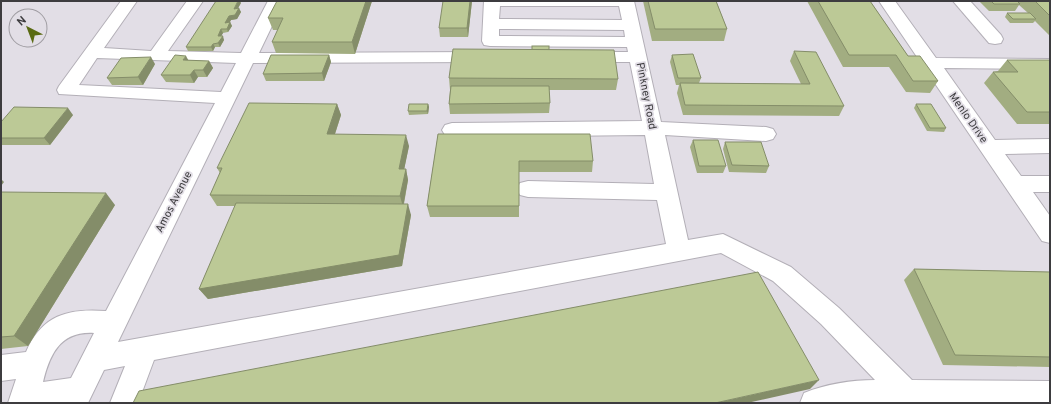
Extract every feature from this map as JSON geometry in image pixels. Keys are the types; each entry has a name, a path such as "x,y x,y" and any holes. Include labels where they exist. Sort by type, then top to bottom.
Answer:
{"street":[{"path":"129,1 66,90 227,98"},
{"path":"156,56 196,1"},
{"name":"Amos Avenue","path":"76,397 276,1"},
{"path":"626,1 492,1 490,41 635,41"},
{"name":"Pinkney Road","path":"626,1 679,250"},
{"name":"Menlo Drive","path":"887,1 1015,184 1047,225"},
{"path":"961,1 995,39"},
{"path":"92,53 247,58 635,41"},
{"path":"929,63 1050,64"},
{"path":"452,130 652,128 766,134"},
{"path":"989,147 1050,146"},
{"path":"1015,184 1050,184"},
{"path":"528,189 666,192"},
{"path":"95,359 723,243 782,274 830,316 908,398"},
{"path":"24,402 33,364 46,340 61,327 79,322 113,324"},
{"path":"124,403 145,350"},
{"path":"1,368 33,364"},
{"path":"814,403 858,394 908,398 1050,395"},
{"path":"24,402 39,396 76,397"}],"building":[{"path":"216,1 238,1 234,9 239,8 235,15 229,16 225,23 230,22 227,29 221,29 218,36 223,36 218,43 213,44 211,47 186,47"},
{"path":"277,1 366,1 352,42 272,42 283,18 268,18"},
{"path":"443,1 470,1 467,28 439,28"},
{"path":"648,1 716,1 727,29 655,29"},
{"path":"818,1 870,1 908,56 920,56 938,81 913,81 896,55 849,55"},
{"path":"991,1 1017,1 1020,4 994,4"},
{"path":"1035,1 1050,1 1050,16"},
{"path":"1007,13 1030,13 1036,19 1013,19"},
{"path":"532,46 549,46 549,50 532,50"},
{"path":"453,49 614,50 618,79 449,78"},
{"path":"794,51 816,52 844,106 685,105 680,83 810,84"},
{"path":"693,54 701,78 678,78 672,55"},
{"path":"175,55 186,56 183,60 209,61 203,70 194,70 190,75 161,75"},
{"path":"271,55 329,55 322,73 263,74"},
{"path":"151,57 138,77 107,78 121,58"},
{"path":"1007,60 1050,60 1050,112 1027,112 993,72 1018,72"},
{"path":"451,86 549,86 550,103 449,104"},
{"path":"249,103 337,104 327,134 406,135 399,169 406,169 400,196 210,195 222,168 217,168"},
{"path":"409,104 428,104 427,111 408,111"},
{"path":"916,104 931,104 946,128 930,128"},
{"path":"14,107 68,108 44,138 1,138 1,122"},
{"path":"438,134 590,134 593,161 519,161 519,206 427,206"},
{"path":"693,140 718,140 726,166 699,166"},
{"path":"725,142 761,142 769,166 732,165"},
{"path":"1,192 106,193 14,336 1,337"},
{"path":"236,203 408,204 399,255 199,289"},
{"path":"914,269 1050,272 1050,357 955,355"},
{"path":"758,272 819,380 715,403 133,403 139,391"}]}
